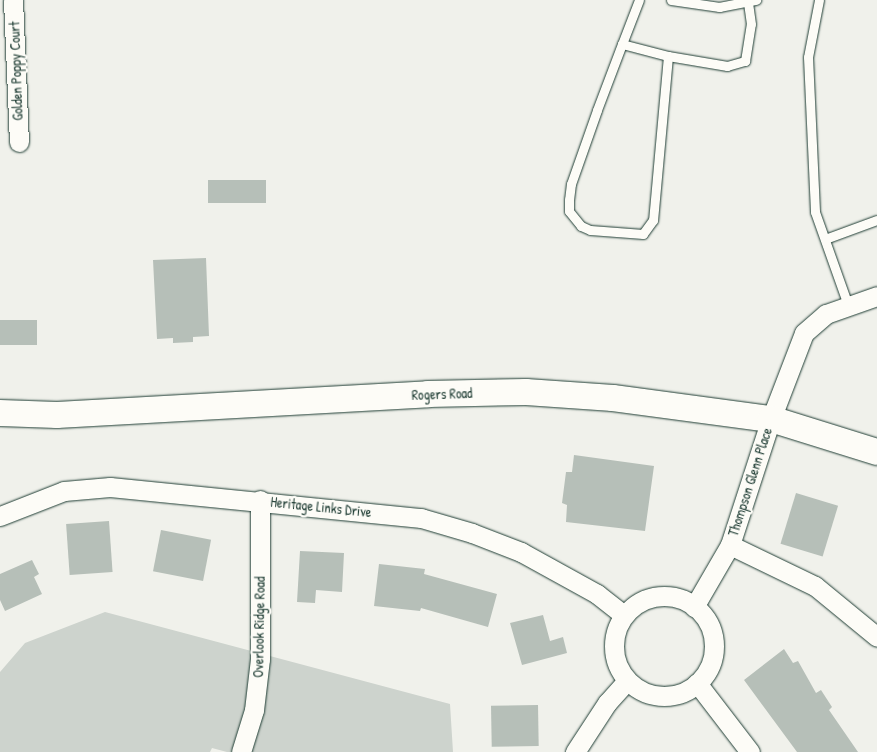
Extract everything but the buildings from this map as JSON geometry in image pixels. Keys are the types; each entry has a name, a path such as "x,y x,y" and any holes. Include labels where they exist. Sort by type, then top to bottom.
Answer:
{"main road":[{"name":"Rogers Road","path":"0,414 57,415 428,394 526,392 612,398 771,419 877,452"}],"street":[{"name":"Golden Poppy Court","path":"13,0 7,38 19,142"},
{"name":"Thompson Glenn Place","path":"694,607 730,544 771,419 804,333 826,314 877,296"},
{"name":"Heritage Links Drive","path":"0,516 41,498 88,487 127,487 421,518 472,533 522,552 598,594 624,615"},
{"name":"Overlook Ridge Road","path":"241,752 254,710 261,651 260,500"},
{"name":"Thompson Glenn Place","path":"730,544 815,586 877,637"},
{"path":"666,596 694,607 711,630 714,644 709,666 697,683 670,696 654,696 627,681 616,660 614,648 618,625 624,615 636,605 666,596"},
{"path":"575,752 607,703 627,681"},
{"path":"697,683 750,752"}],"lane":[{"path":"639,0 571,184 569,211 581,226 590,230 643,234 649,229 653,220 668,56"},
{"path":"622,44 668,56 727,66 745,61 752,24 752,1 719,7 671,0"},
{"path":"819,0 808,56 815,212 848,305"},
{"path":"825,239 877,220"}],"shaded area":[{"path":"105,612 450,704 453,752 227,752 212,748 210,752 0,752 0,672 25,643"}]}
